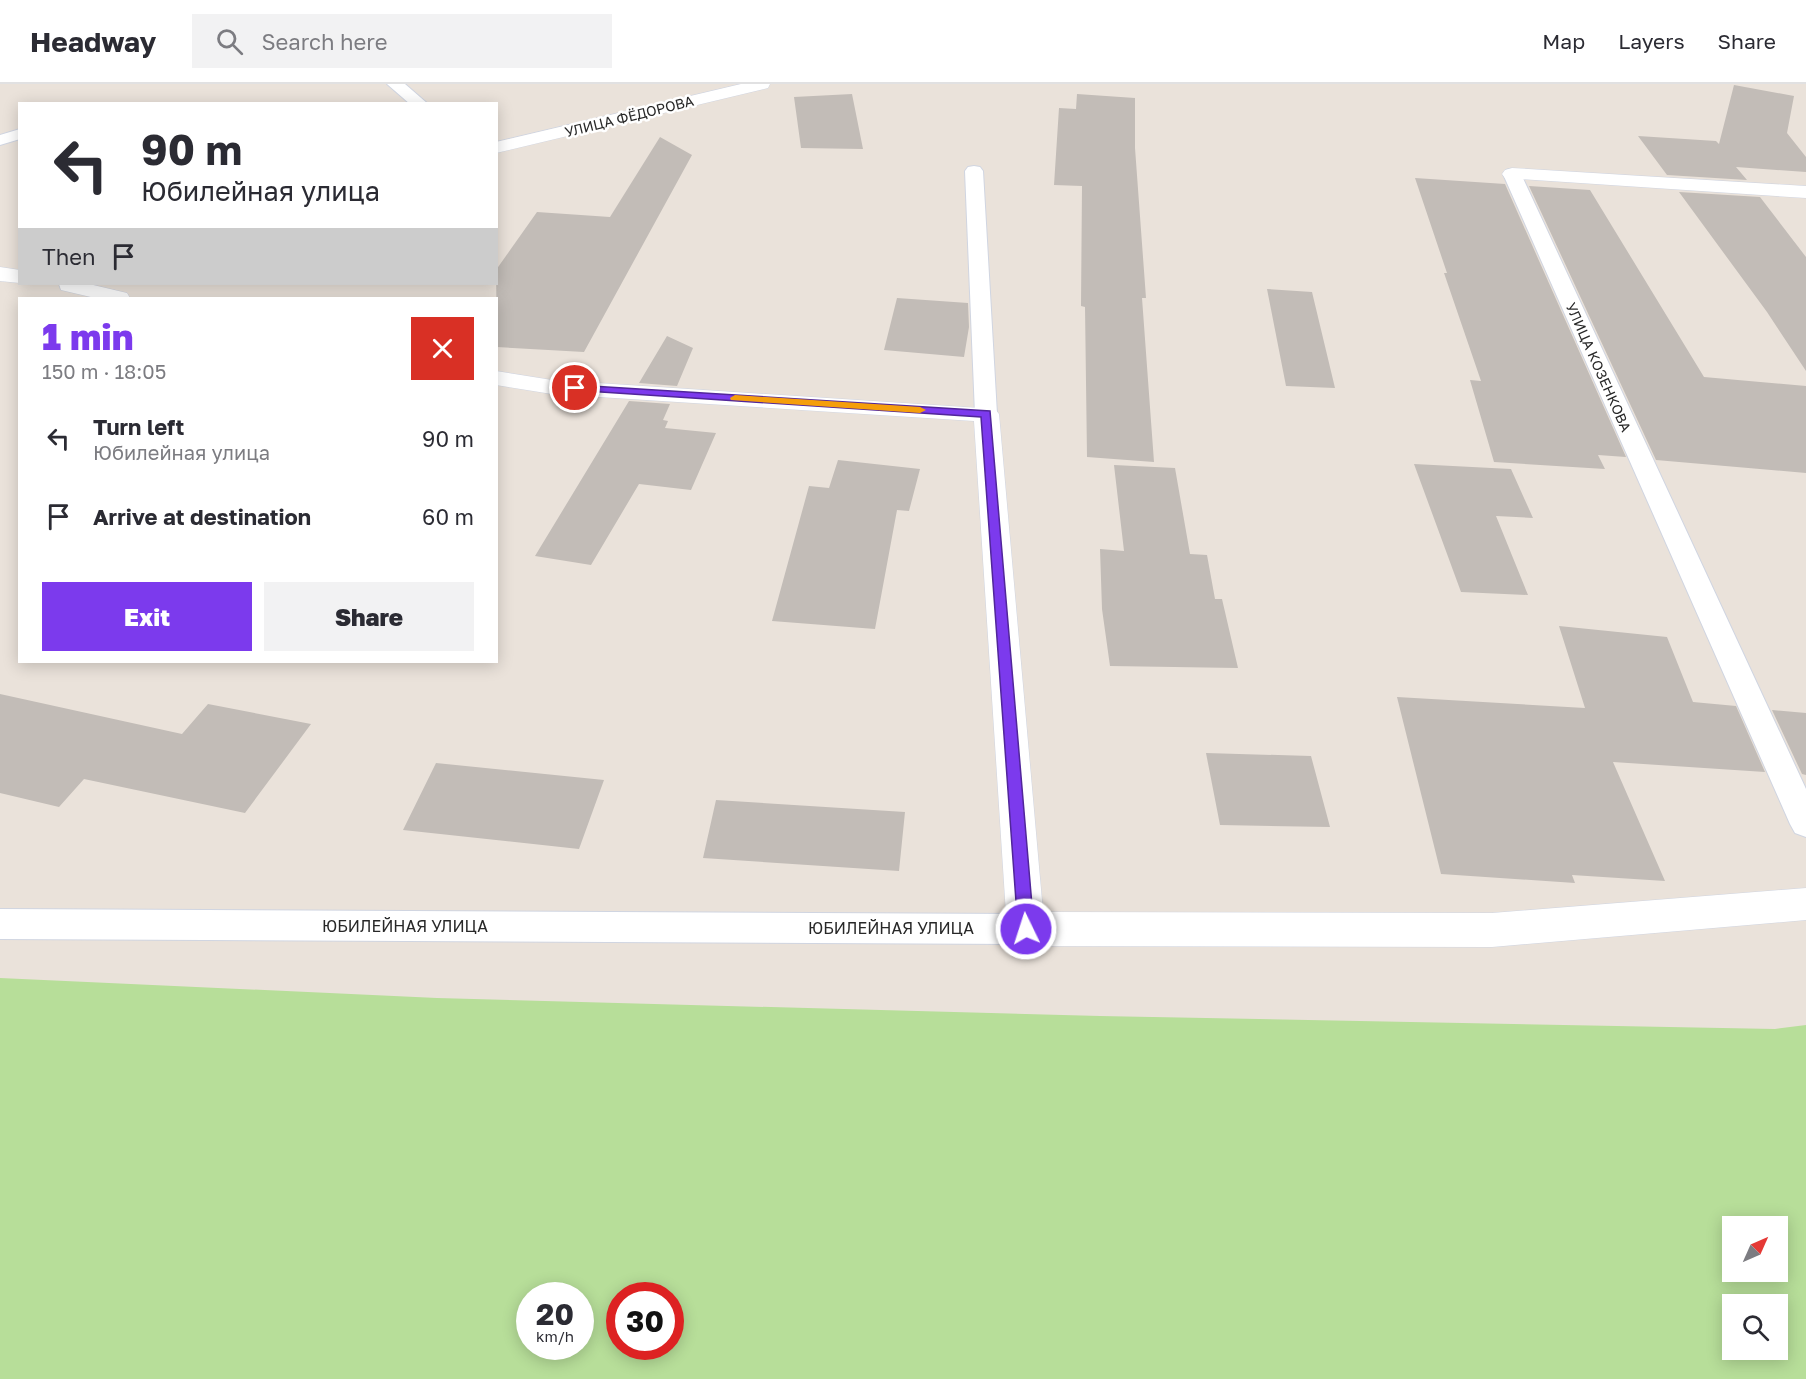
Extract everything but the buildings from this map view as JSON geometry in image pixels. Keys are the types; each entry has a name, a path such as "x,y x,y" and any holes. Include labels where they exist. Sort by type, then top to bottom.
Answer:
{"street":[{"name":"УЛИЦА ФЁДОРОВА","path":"498,148 762,84"},
{"name":"УЛИЦА КОЗЕНКОВА","path":"1512,174 1804,195"},
{"path":"0,274 18,277"},
{"path":"72,285 115,297"},
{"path":"498,378 552,387 986,414 1026,929 1492,930 1806,904"}],"lane":[{"path":"395,84 418,102"},
{"path":"0,140 18,135"},
{"path":"974,171 986,414"},
{"name":"УЛИЦА КОЗЕНКОВА","path":"1512,174 1806,824"},
{"name":"ЮБИЛЕЙНАЯ УЛИЦА","path":"0,924 1026,929"}],"green space":[{"path":"0,978 437,998 1100,1016 1775,1029 1806,1025 1806,1379 0,1379"}],"slow traffic":[{"path":"735,398 920,410"}],"route":[{"path":"575,388 986,414 1026,929"}]}
